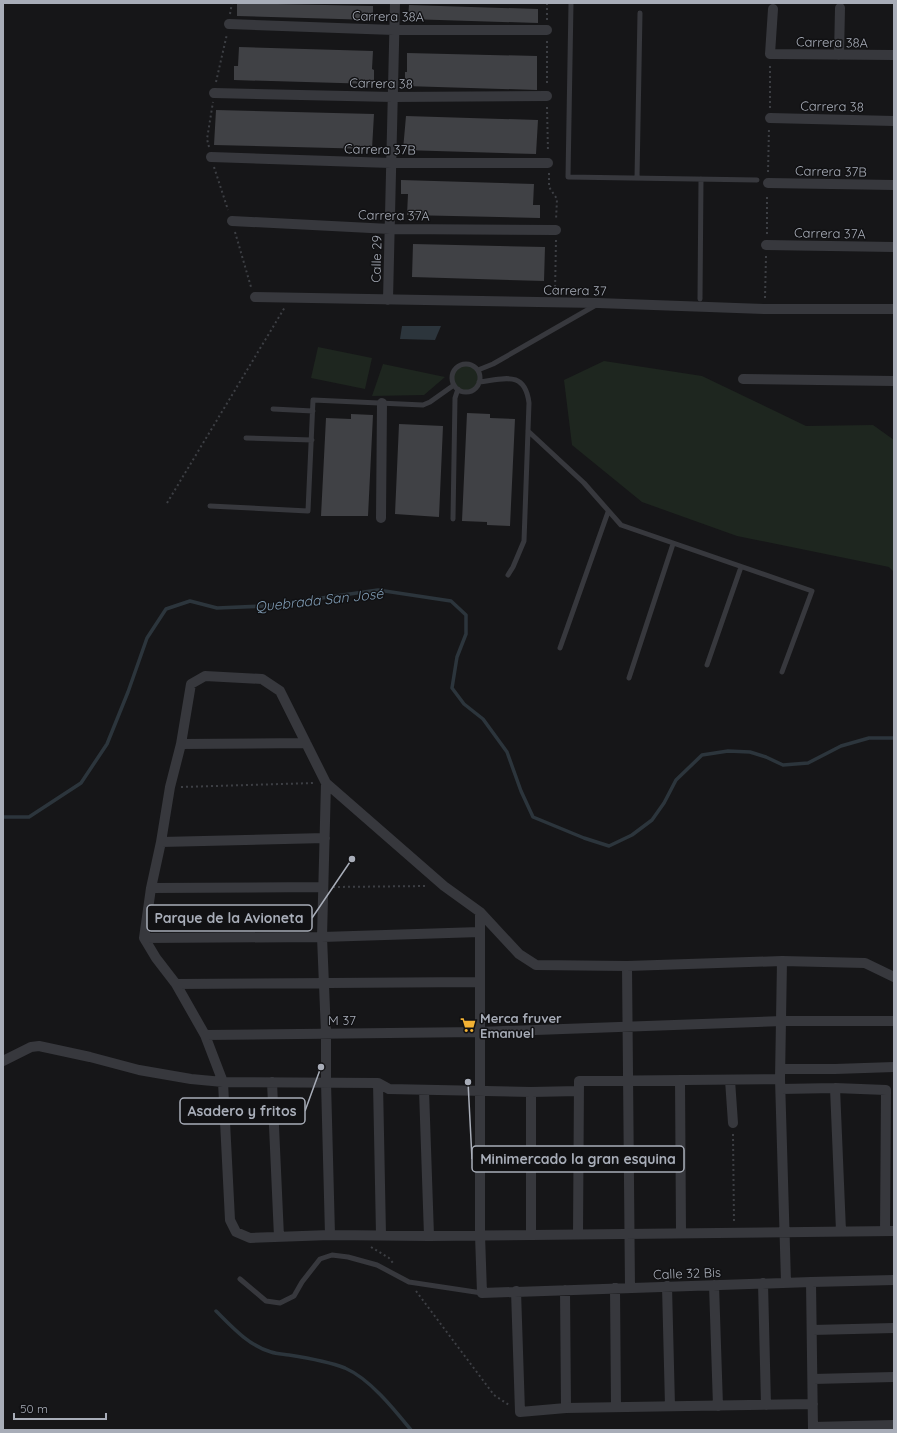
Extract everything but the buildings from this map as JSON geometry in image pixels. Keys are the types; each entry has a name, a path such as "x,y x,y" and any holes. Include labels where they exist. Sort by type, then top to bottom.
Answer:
{"street":[{"name":"Calle 29","path":"388,300 395,3"},
{"path":"839,55 840,8"},
{"name":"Carrera 38A","path":"773,9 770,54 894,55"},
{"name":"Carrera 38A","path":"229,24 394,30 547,30"},
{"name":"Carrera 38","path":"214,93 393,97 547,96"},
{"name":"Carrera 38","path":"770,118 894,121"},
{"name":"Carrera 37B","path":"211,157 391,163 548,163"},
{"name":"Carrera 37B","path":"768,183 894,185"},
{"name":"Carrera 37A","path":"232,221 390,229 556,230"},
{"name":"Carrera 37A","path":"766,245 894,248"},
{"name":"Carrera 37","path":"254,297 758,309 894,309"},
{"path":"743,379 894,381"},
{"path":"381,518 382,403"},
{"path":"578,1234 579,1081 730,1080 835,1088 886,1090 889,1231 429,1236 330,1235 250,1238 236,1232 230,1220 223,1082 205,1034 176,984 156,958 144,938 151,888 161,842 170,787 181,744 191,684 205,676 262,679 280,691 326,783 444,886 480,912 519,954 536,965 627,966 782,961 864,963 894,977"},
{"path":"181,744 306,743"},
{"path":"326,783 322,937 326,1033 330,1235"},
{"path":"161,842 324,838"},
{"path":"151,888 323,887"},
{"path":"480,912 480,1235 482,1293"},
{"path":"144,938 322,937 480,932"},
{"path":"782,961 781,1084 786,1282"},
{"path":"627,966 630,1288"},
{"path":"176,984 479,982"},
{"name":"M 37","path":"205,1034 479,1032 782,1021 894,1021"},
{"path":"3,1061 31,1047 38,1046 90,1057 138,1070 191,1079 223,1082 378,1083 389,1089 424,1090 531,1092 579,1091"},
{"path":"781,1069 894,1067"},
{"path":"680,1080 681,1233"},
{"path":"730,1080 733,1123"},
{"path":"272,1082 280,1237"},
{"path":"378,1083 381,1235"},
{"path":"835,1088 841,1231"},
{"path":"424,1090 429,1236"},
{"path":"531,1092 531,1234"},
{"name":"Calle 32 Bis","path":"482,1293 786,1282 894,1280"},
{"path":"811,1282 813,1429 894,1425"},
{"path":"763,1283 766,1405"},
{"path":"714,1285 718,1406"},
{"path":"667,1286 670,1406"},
{"path":"615,1288 616,1407"},
{"path":"565,1290 566,1408"},
{"path":"516,1291 520,1412 566,1408 813,1404"},
{"path":"812,1330 894,1328"},
{"path":"813,1380 894,1377"}],"lane":[{"path":"571,3 568,177 756,180"},
{"path":"637,178 640,13"},
{"path":"700,299 701,179"},
{"path":"478,370 493,364 598,304"},
{"path":"480,382 478,370 473,365 466,364 459,366 454,371 452,378 454,385 463,391 473,390 480,382 508,378 519,380 528,393 529,403 524,541 508,575"},
{"path":"210,506 308,511 313,400 423,405 430,402 454,385"},
{"path":"453,519 455,398 458,389"},
{"path":"273,409 313,411"},
{"path":"528,431 584,483 621,525 812,591 782,672"},
{"path":"246,438 312,440"},
{"path":"560,648 608,512"},
{"path":"629,678 673,544"},
{"path":"707,665 741,567"},
{"path":"240,1279 266,1301 280,1303 294,1296 302,1282 320,1259 332,1255 348,1257 377,1265 410,1282 482,1293"}],"path":[{"path":"167,503 291,298"},
{"path":"170,787 326,783"},
{"path":"323,887 444,886"},
{"path":"733,1123 734,1232"},
{"path":"368,1245 389,1258 394,1264"},
{"path":"410,1282 494,1395 520,1412"}],"shaded area":[{"path":"402,326 441,326 435,340 400,339"},
{"path":"318,347 372,358 365,389 311,378"},
{"path":"604,361 702,376 806,426 873,425 894,440 894,572 889,567 737,536 642,502 572,445 564,380"},
{"path":"383,364 445,377 424,395 372,396"},
{"path":"466,364 476,368 480,378 476,388 466,392 456,388 452,378 456,368"}],"waterway":[{"name":"Quebrada San José","path":"3,817 29,817 81,783 107,744 128,692 147,638 166,609 190,601 217,608 265,606 378,590 451,601 466,615 466,634 457,657 452,688 464,704 483,719 507,752 521,791 533,817 584,838 609,846 632,835 652,820 664,803 676,780 702,755 728,751 750,752 766,757 783,765 808,763 841,746 869,738 894,738"},
{"path":"216,1311 241,1335 263,1349 276,1353 324,1362 345,1368 354,1373 381,1395 411,1430"}],"place":[{"name":"Parque de la Avioneta","path":"352,859"},
{"name":"Merca fruver Emanuel","path":"468,1025"},
{"name":"Asadero y fritos","path":"321,1067"},
{"name":"Minimercado la gran esquina","path":"468,1082"}]}
